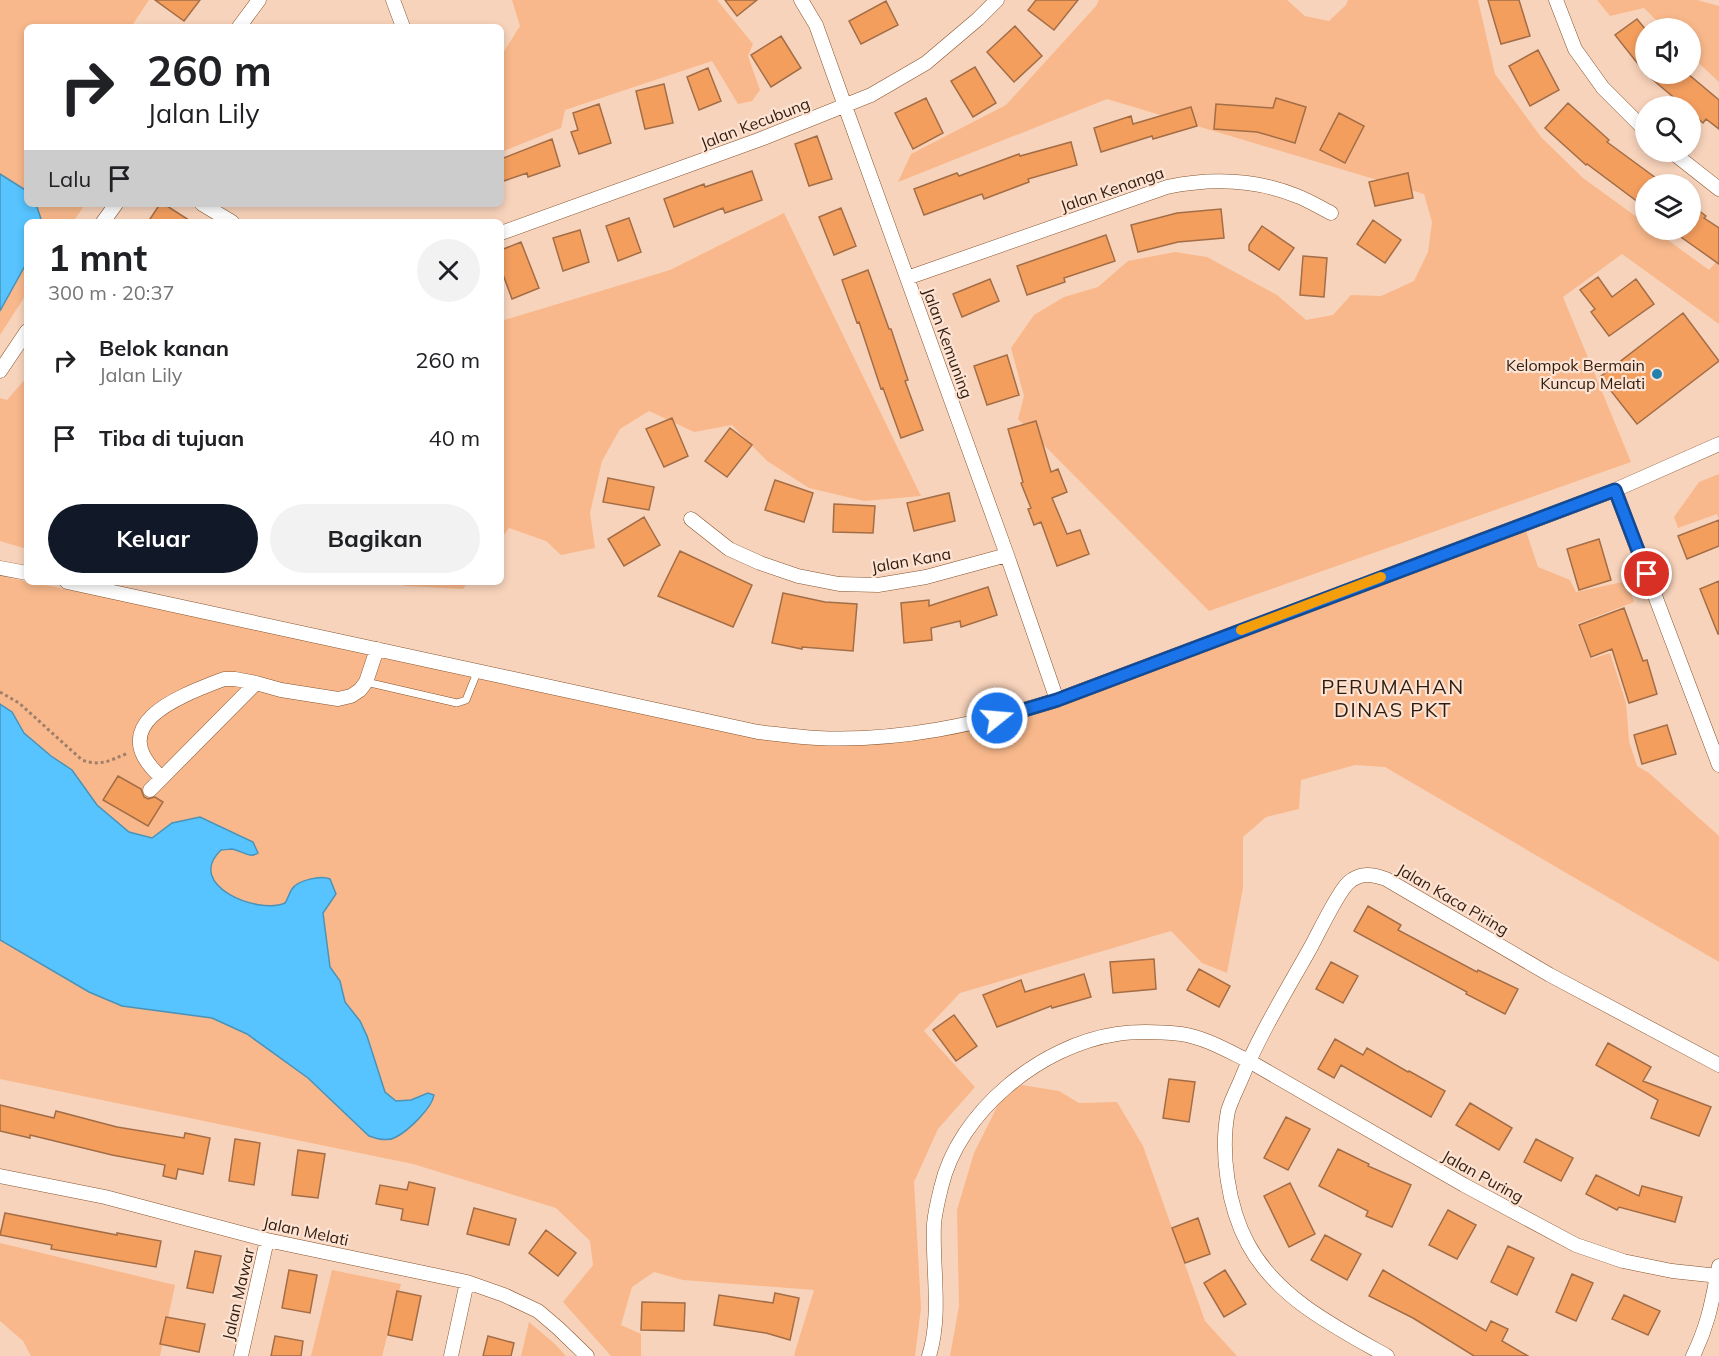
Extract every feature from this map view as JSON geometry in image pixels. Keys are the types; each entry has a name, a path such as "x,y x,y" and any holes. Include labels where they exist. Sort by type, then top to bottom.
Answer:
{"street":[{"path":"241,24 259,0"},
{"path":"393,0 401,24"},
{"name":"Jalan Kemuning","path":"801,0 816,25 1057,700"},
{"name":"Jalan Kecubung","path":"504,232 761,139 871,95 926,63 997,0"},
{"path":"1556,0 1575,49 1603,88 1635,119"},
{"path":"1685,162 1719,189"},
{"name":"Jalan Kenanga","path":"907,278 1167,187 1192,182 1221,181 1261,185 1297,196 1331,213"},
{"path":"207,207 227,219"},
{"path":"0,371 24,335"},
{"path":"81,585 758,732 816,738 865,738 933,730 997,718 1057,700 1615,490 1719,444"},
{"path":"1615,490 1719,765"},
{"name":"Jalan Kana","path":"691,519 729,549 760,563 798,576 839,584 878,585 927,577 1007,555"},
{"path":"0,567 24,572"},
{"path":"162,778 148,766 141,748 140,734 145,722 159,709 224,680 235,679 281,690 339,699 351,696 366,682 377,649"},
{"path":"150,790 256,683"},
{"name":"Jalan Kaca Piring","path":"1387,1356 1323,1320 1265,1272 1247,1242 1234,1207 1226,1169 1225,1139 1229,1110 1248,1061 1347,884 1360,875 1373,874 1386,879 1550,975 1719,1065"},
{"name":"Jalan Puring","path":"929,1356 936,1317 934,1222 942,1185 956,1148 978,1116 1009,1083 1050,1057 1080,1043 1117,1034 1182,1034 1248,1061 1464,1185 1576,1245 1623,1261 1672,1271 1718,1272"},
{"name":"Jalan Melati","path":"0,1176 105,1197 267,1240 467,1282 504,1295 538,1311 586,1356"},
{"name":"Jalan Mawar","path":"241,1356 267,1240"},
{"path":"1693,1356 1704,1334 1718,1272"},
{"path":"451,1356 467,1282"}],"lane":[{"path":"366,682 457,703 466,700 478,670"}],"path":[{"path":"0,692 19,703 82,760 93,764 104,763 141,748"}],"shaded area":[{"path":"0,0 149,0 133,24 24,24 24,207 83,207 75,219 24,219 24,298 0,335"},
{"path":"512,0 717,0 753,44 748,56 760,90 752,101 738,104 712,61 565,110 561,128 504,151 504,51 520,26"},
{"path":"1099,0 1287,0 1305,16 1329,21 1346,5 1348,0 1478,0 1495,74 1541,137 1583,178 1635,216 1635,240 1668,240 1709,270 1716,262 1719,264 1719,324 1622,254 1563,297 1631,462 1209,611 1018,419 1024,396 1011,348 1034,315 1064,297 1098,287 1128,261 1175,252 1207,257 1277,295 1306,320 1333,315 1351,295 1381,296 1414,281 1428,252 1432,222 1424,194 1107,99 898,182 911,154 1006,105"},
{"path":"1597,0 1697,0 1719,6 1719,82 1701,65 1701,18 1654,18 1644,8 1610,16"},
{"path":"784,213 921,496 864,501 809,488 767,461 732,425 694,432 649,411 620,429 602,461 590,513 595,548 561,555 546,541 509,528 504,535 504,320 670,270"},
{"path":"24,380 24,548 0,541 0,398 7,400"},
{"path":"1719,474 1719,519 1717,514 1678,528 1674,517 1699,482"},
{"path":"1526,531 1538,567 1570,580 1576,592 1627,581 1634,602 1577,624 1591,659 1610,653 1626,703 1629,741 1637,766 1649,773 1719,836 1719,962 1385,767 1355,765 1301,780 1299,809 1266,817 1243,837 1243,888 1227,973 1202,963 1171,931 960,993 924,1031 975,1087 938,1129 914,1182 921,1308 915,1356 795,1356 814,1290 683,1280 654,1272 632,1287 621,1325 641,1334 641,1356 611,1356 563,1302 593,1265 590,1241 556,1208 413,1164 0,1079 0,576 24,581 24,585 45,585 816,741 943,735 1004,723 1058,707"},
{"path":"404,585 466,585 463,589"},
{"path":"1009,1083 1059,1091 1079,1103 1117,1102 1143,1146 1205,1321 1237,1356 950,1356 959,1306 957,1210 974,1153"},
{"path":"0,1243 175,1285 160,1356 31,1356 23,1341 0,1321"},
{"path":"332,1270 401,1284 382,1356 311,1356"},
{"path":"529,1322 555,1344 566,1356 521,1356"}],"water":[{"path":"0,174 24,189 24,207 37,207 41,219 24,219 24,267 0,311"},
{"path":"0,704 12,712 24,733 72,770 97,805 129,832 152,838 172,823 200,817 253,842 258,853 255,855 232,849 221,850 212,863 212,875 218,885 229,894 243,901 273,906 285,903 292,889 299,883 316,878 330,879 336,894 323,913 330,967 340,981 345,1002 360,1021 367,1036 385,1092 396,1101 411,1100 428,1093 434,1095 419,1119 393,1139 382,1140 369,1136 308,1078 247,1034 212,1018 122,1006 89,992 0,940"}],"building":[{"path":"155,0 200,0 184,21"},
{"path":"725,0 757,0 737,16"},
{"path":"1036,0 1078,0 1054,30 1028,10"},
{"path":"1488,0 1519,0 1530,36 1501,44"},
{"path":"886,1 898,25 861,44 849,21"},
{"path":"1635,20 1635,60 1615,35"},
{"path":"1015,26 1042,56 1014,82 987,52"},
{"path":"781,36 801,68 771,87 751,55"},
{"path":"1538,50 1559,90 1530,106 1509,66"},
{"path":"975,67 996,103 973,117 951,81"},
{"path":"708,68 721,101 699,110 687,77"},
{"path":"664,84 673,123 645,129 636,91"},
{"path":"1658,84 1700,84 1719,100 1719,129 1706,119 1703,123 1701,121 1701,96 1672,96"},
{"path":"926,98 943,133 913,149 895,113"},
{"path":"1276,98 1306,107 1295,143 1257,132 1214,129 1216,104 1273,108"},
{"path":"1568,103 1609,140 1607,142 1650,174 1635,174 1635,200 1586,165 1545,128"},
{"path":"599,104 611,143 579,154 571,132 578,130 573,113"},
{"path":"1191,107 1197,126 1153,139 1152,136 1101,152 1094,128 1131,116 1133,124"},
{"path":"1339,113 1364,126 1345,163 1320,150"},
{"path":"817,136 832,179 809,186 795,144"},
{"path":"552,139 560,166 528,177 527,173 504,181 504,158"},
{"path":"1071,142 1077,165 1028,179 1029,182 984,199 982,194 924,215 914,189 957,173 959,176 1019,154 1020,156"},
{"path":"752,171 762,200 725,213 723,208 674,227 664,199 704,184 705,187"},
{"path":"1408,173 1413,198 1375,206 1369,182"},
{"path":"158,207 169,207 187,219 150,219"},
{"path":"841,208 856,246 834,255 819,217"},
{"path":"1221,209 1224,238 1178,242 1138,252 1131,225 1177,213"},
{"path":"1701,212 1706,216 1704,218 1719,228 1719,264 1685,240 1701,240"},
{"path":"629,218 641,252 618,261 606,226"},
{"path":"1373,220 1401,240 1385,263 1357,244"},
{"path":"1262,226 1294,248 1279,270 1249,250 1249,245"},
{"path":"580,230 589,262 563,271 553,238"},
{"path":"1106,235 1115,261 1064,278 1065,282 1027,295 1017,266"},
{"path":"521,242 539,288 512,299 504,277 504,249"},
{"path":"1303,256 1327,258 1324,297 1300,295"},
{"path":"868,270 889,329 891,329 908,380 905,381 923,430 901,438 842,280"},
{"path":"1598,277 1612,297 1636,279 1654,304 1609,336 1591,312 1595,309 1580,290"},
{"path":"990,279 999,301 962,317 953,294"},
{"path":"1683,313 1719,361 1637,424 1600,377"},
{"path":"1007,355 1019,395 987,405 974,366"},
{"path":"672,418 688,456 664,467 646,429"},
{"path":"1036,421 1051,472 1058,469 1067,492 1052,498 1067,534 1080,530 1089,554 1057,566 1041,522 1034,525 1028,509 1031,508 1021,483 1023,482 1008,429"},
{"path":"730,428 752,445 727,477 705,461"},
{"path":"608,478 654,487 649,510 603,502"},
{"path":"775,480 813,493 804,522 765,510"},
{"path":"949,493 955,521 914,531 907,503"},
{"path":"834,504 875,506 873,533 833,532"},
{"path":"644,517 660,545 624,566 608,539"},
{"path":"1719,520 1719,546 1687,559 1678,536"},
{"path":"1599,539 1611,580 1579,590 1567,549"},
{"path":"680,551 752,585 733,627 658,596"},
{"path":"1719,581 1719,634 1718,634 1700,589"},
{"path":"988,587 997,615 961,627 960,621 931,628 932,640 904,643 901,603 929,600 929,606"},
{"path":"783,593 825,602 857,604 853,651 802,647 802,649 772,643"},
{"path":"1624,608 1643,661 1647,660 1657,694 1629,703 1612,649 1591,657 1579,625"},
{"path":"1667,725 1676,754 1642,764 1634,735"},
{"path":"118,776 141,789 144,797 148,799 155,797 163,802 148,826 103,800"},
{"path":"1368,906 1401,925 1398,930 1477,972 1478,970 1518,989 1505,1014 1354,931"},
{"path":"1154,959 1156,989 1113,993 1110,962"},
{"path":"1331,962 1358,976 1343,1003 1316,989"},
{"path":"1199,969 1230,986 1219,1007 1187,990"},
{"path":"1084,974 1091,997 1052,1008 1051,1006 997,1027 983,995 1021,980 1025,992"},
{"path":"954,1015 977,1046 956,1061 933,1030"},
{"path":"1335,1039 1363,1055 1367,1048 1445,1091 1431,1117 1341,1065 1334,1078 1318,1069"},
{"path":"1608,1043 1651,1067 1643,1081 1711,1107 1699,1136 1651,1118 1658,1100 1596,1065"},
{"path":"1169,1079 1195,1082 1189,1122 1163,1118"},
{"path":"1470,1103 1512,1128 1499,1150 1456,1125"},
{"path":"0,1105 54,1118 56,1111 117,1127 184,1138 185,1133 210,1138 203,1174 178,1169 176,1179 163,1176 165,1165 30,1135 30,1138 0,1131"},
{"path":"1286,1117 1310,1129 1288,1170 1264,1158"},
{"path":"235,1139 260,1143 254,1185 229,1181"},
{"path":"1536,1139 1573,1158 1561,1181 1524,1162"},
{"path":"1338,1149 1369,1164 1368,1166 1411,1185 1392,1227 1366,1216 1368,1211 1319,1186"},
{"path":"298,1150 325,1154 318,1198 292,1195"},
{"path":"1596,1175 1639,1196 1642,1186 1682,1197 1675,1222 1619,1207 1617,1210 1586,1194"},
{"path":"409,1182 435,1188 428,1225 401,1220 403,1209 376,1204 380,1185 407,1190"},
{"path":"1290,1183 1315,1234 1289,1247 1264,1196"},
{"path":"474,1208 516,1219 509,1245 467,1234"},
{"path":"1448,1210 1476,1225 1457,1259 1429,1245"},
{"path":"5,1213 117,1235 117,1233 161,1241 156,1267 51,1249 52,1245 0,1235"},
{"path":"1198,1218 1210,1254 1185,1263 1172,1228"},
{"path":"546,1230 576,1253 558,1276 529,1253"},
{"path":"1325,1235 1361,1254 1347,1280 1311,1260"},
{"path":"1508,1246 1534,1258 1517,1295 1491,1282"},
{"path":"195,1251 221,1256 213,1293 187,1288"},
{"path":"289,1270 317,1275 310,1313 282,1308"},
{"path":"1225,1270 1246,1304 1224,1317 1204,1283"},
{"path":"1383,1270 1486,1331 1491,1321 1508,1329 1502,1341 1528,1356 1474,1356 1413,1318 1369,1296"},
{"path":"1572,1274 1593,1283 1576,1321 1556,1312"},
{"path":"397,1291 421,1296 412,1340 388,1335"},
{"path":"775,1293 799,1298 790,1340 766,1333 714,1325 719,1295 773,1303"},
{"path":"1624,1295 1660,1311 1648,1335 1612,1319"},
{"path":"642,1302 685,1303 684,1331 641,1330"},
{"path":"166,1317 205,1324 199,1352 160,1344"},
{"path":"275,1336 303,1341 301,1356 271,1356"},
{"path":"488,1336 514,1343 511,1356 483,1356"}],"slow traffic":[{"path":"1241,630 1381,577"}],"place":[{"name":"Kelompok Bermain Kuncup Melati","path":"1657,374"}],"district":[{"name":"PERUMAHAN DINAS PKT","path":"1393,698"}],"route":[{"path":"997,718 1057,700 1615,490 1647,574"}]}
